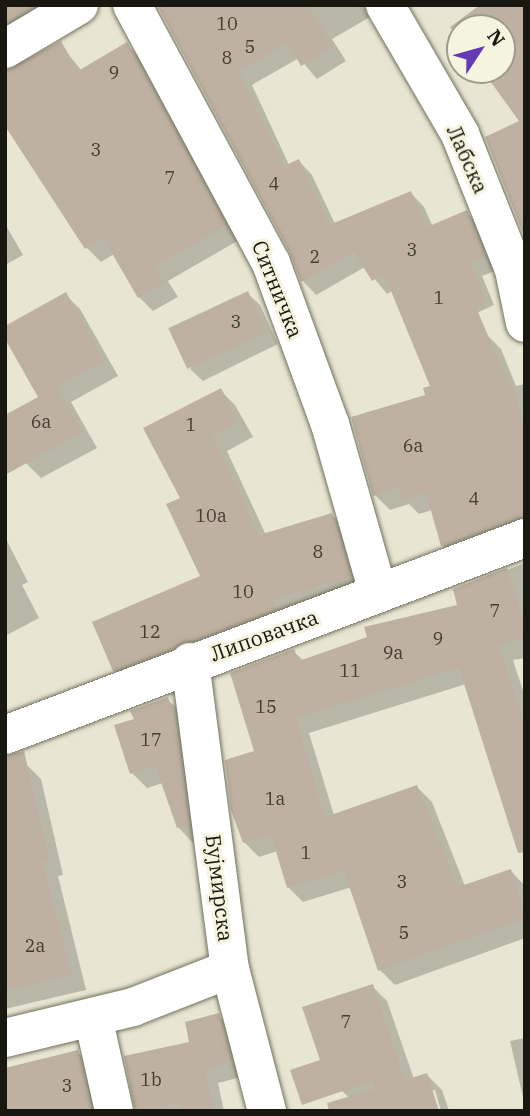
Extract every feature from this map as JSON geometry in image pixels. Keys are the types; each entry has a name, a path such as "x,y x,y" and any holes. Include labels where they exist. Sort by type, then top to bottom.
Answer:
{"street":[{"path":"5,49 79,5"},
{"name":"Ситничка","path":"132,5 271,263 330,424 378,593"},
{"name":"Лабска","path":"385,5 460,134 514,270 525,323"},
{"name":"Липовачка","path":"5,735 190,662 525,538"},
{"name":"Бујмирска","path":"190,662 230,969 267,1111"},
{"path":"5,1038 133,1007 230,969"},
{"path":"93,1017 114,1111"}],"building":[{"path":"5,5 36,5 5,23"},
{"path":"157,5 309,5 333,47 301,66 288,43 239,71 284,166 299,159 329,225 411,191 427,227 467,210 485,256 470,262 487,303 476,307 509,386 513,385 525,432 525,517 441,546 426,493 403,500 399,488 373,496 351,417 425,395 423,388 430,386 384,274 372,281 354,252 301,282 290,253"},
{"path":"480,5 525,5 525,238 485,137 519,121 492,84 516,84 516,14 468,14"},
{"path":"61,41 78,71 127,42 226,225 155,267 165,283 138,298 103,238 85,249 5,126 5,71"},
{"path":"248,291 267,332 187,369 168,328"},
{"path":"66,292 104,361 38,397 5,339 5,326"},
{"path":"57,387 83,432 5,475 5,415"},
{"path":"221,388 239,422 213,436 259,535 332,513 351,577 273,600 277,609 113,671 92,622 200,576 166,504 180,498 143,428"},
{"path":"507,568 525,624 525,638 499,646 525,725 525,852 518,853 459,668 296,718 325,817 417,785 458,887 511,869 525,918 378,971 344,871 287,888 271,835 243,843 231,810 225,760 254,751 230,673 294,649 299,661 367,637 364,627 457,605 453,589"},
{"path":"168,697 175,719 189,824 177,828 155,765 130,774 114,725 134,719 130,711"},
{"path":"24,751 49,860 43,862 72,975 5,991 5,756"},
{"path":"373,984 405,1080 427,1073 439,1111 329,1111 327,1103 375,1089 372,1081 302,1105 290,1070 320,1060 302,1007"},
{"path":"219,1013 232,1062 205,1069 214,1111 182,1111 181,1104 135,1111 124,1056 189,1042 185,1022"},
{"path":"78,1050 92,1111 5,1111 5,1068"}]}
